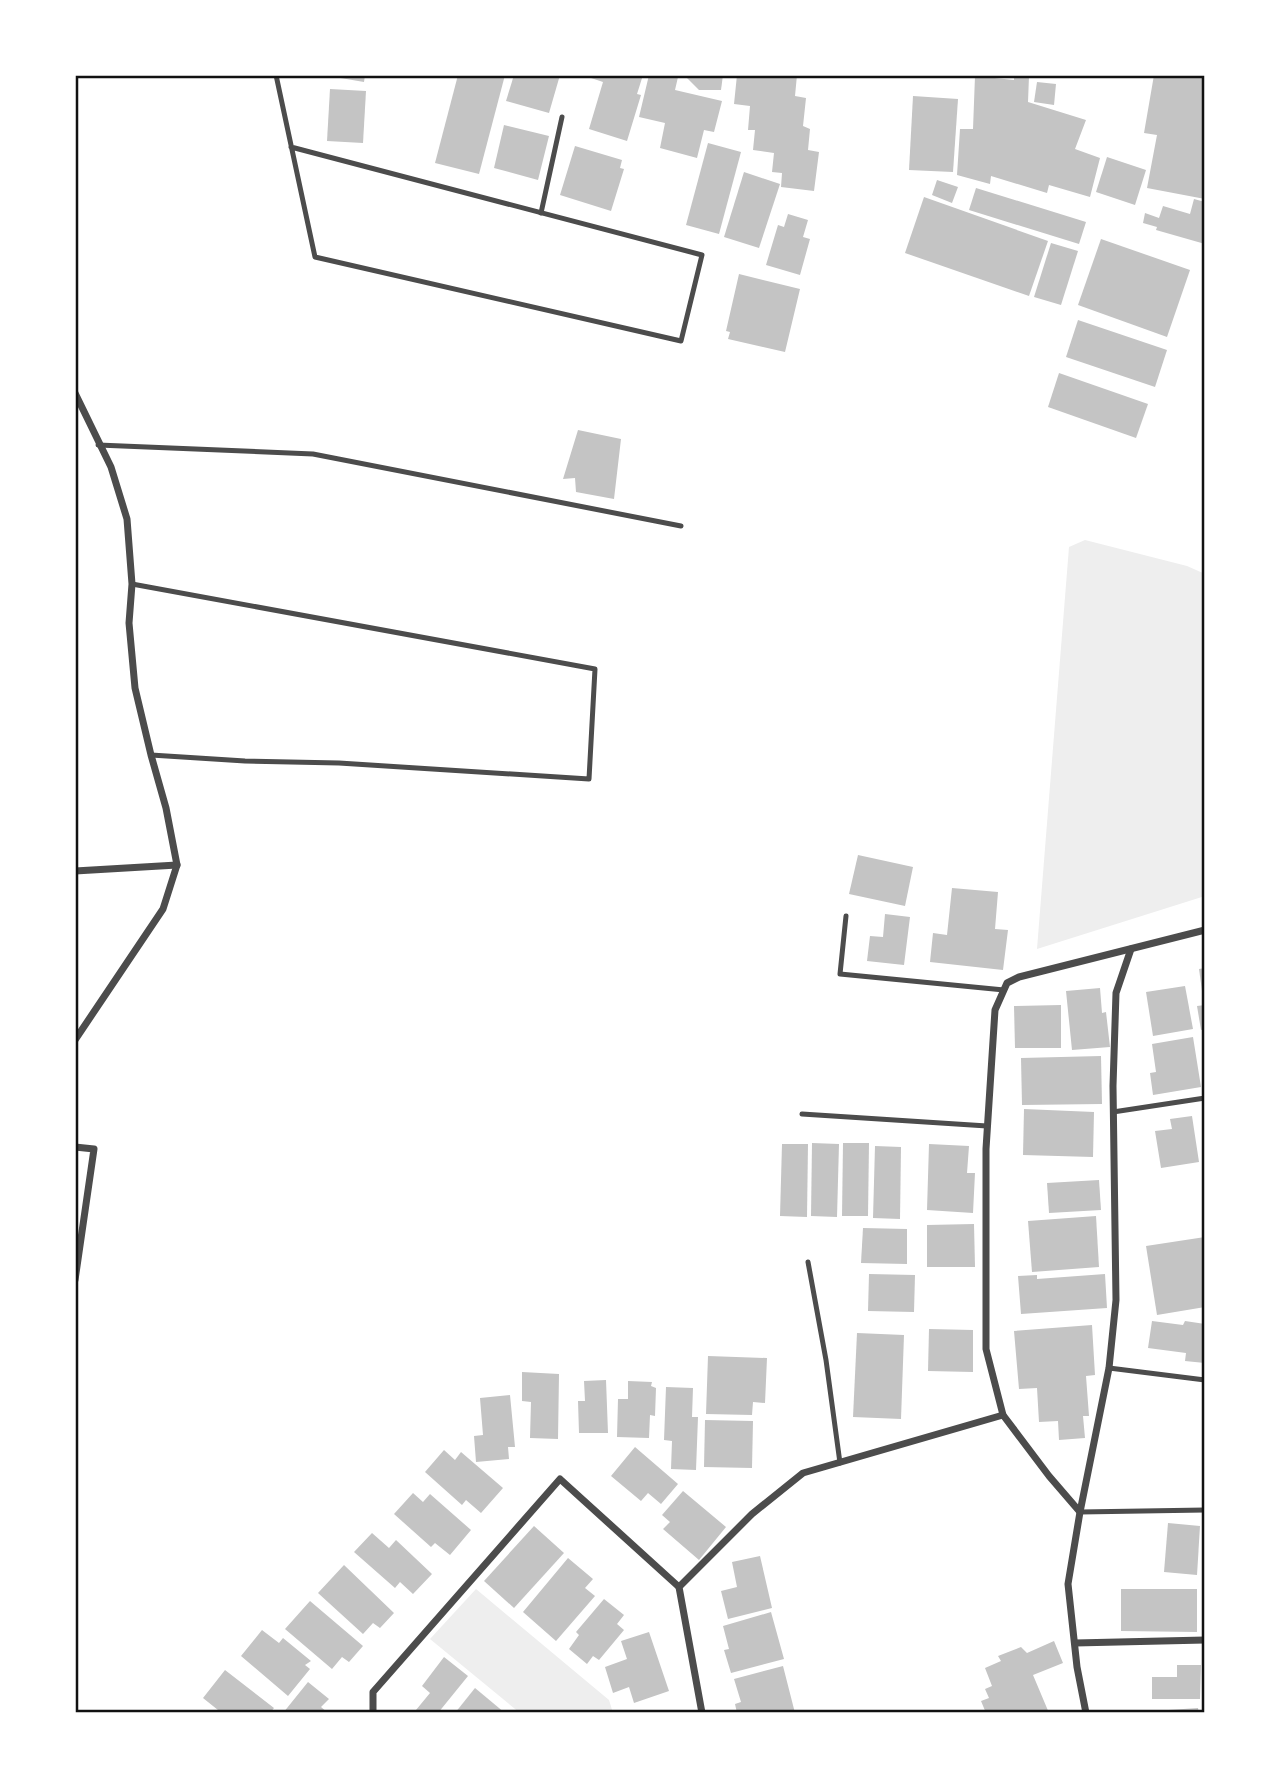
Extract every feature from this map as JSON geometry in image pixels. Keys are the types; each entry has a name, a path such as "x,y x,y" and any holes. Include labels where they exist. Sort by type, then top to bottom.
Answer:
{"street":[{"path":"75,393 111,467 127,519 132,584 129,623 135,688 166,808 177,865 163,909 75,1040"},
{"path":"75,872 177,865"},
{"path":"1080,1512 1003,1415 986,1349 987,1126 995,1010 1007,984 1019,977 1205,930"},
{"path":"1086,1713 1074,1643 1068,1584 1109,1368 1116,1300 1113,1112 1116,993 1131,948"},
{"path":"75,1147 94,1149 75,1280"},
{"path":"679,1587 752,1514 803,1473 1003,1415"},
{"path":"373,1713 373,1692 560,1479 679,1587 702,1713"},
{"path":"1074,1643 1205,1640"}],"lane":[{"path":"276,75 291,148 315,257 681,341 702,255 291,148"},
{"path":"541,213 562,117"},
{"path":"99,445 313,454 681,526"},
{"path":"132,584 595,668 589,779 340,762 245,761 151,755"},
{"path":"846,916 840,974 1004,990"},
{"path":"1113,1112 1205,1098"},
{"path":"802,1114 987,1126"},
{"path":"808,1262 827,1360 840,1463"},
{"path":"1109,1368 1205,1380"},
{"path":"1080,1512 1205,1510"}],"shaded area":[{"path":"1085,540 1187,566 1205,574 1205,896 1037,949 1069,547"},
{"path":"476,1589 609,1700 613,1713 520,1713 430,1639"}],"building":[{"path":"323,75 365,75 364,82"},
{"path":"458,75 505,75 479,174 435,163"},
{"path":"514,75 560,75 549,113 506,101"},
{"path":"592,75 643,75 637,94 641,95 627,141 589,129 603,82 591,78"},
{"path":"649,75 678,77 675,90 722,101 714,132 704,130 697,158 660,148 665,123 639,117"},
{"path":"684,75 723,75 721,90 699,90"},
{"path":"737,75 797,75 795,96 806,98 803,126 810,129 808,150 819,152 814,191 781,187 782,173 772,172 774,153 753,150 755,130 748,130 750,106 734,104"},
{"path":"1014,75 1029,76 1028,102 1086,120 1075,149 1100,158 1090,197 1049,185 1047,193 991,176 990,184 957,175 960,129 973,129 975,76 1014,80"},
{"path":"1154,75 1205,75 1205,199 1147,188 1157,135 1144,133"},
{"path":"1037,82 1056,84 1054,105 1034,102"},
{"path":"330,89 366,91 363,143 327,141"},
{"path":"913,96 958,99 953,172 909,170"},
{"path":"504,125 549,136 538,180 494,168"},
{"path":"708,143 741,152 719,234 686,225"},
{"path":"575,146 622,160 620,168 624,169 611,211 560,195"},
{"path":"1107,157 1146,170 1135,205 1096,192"},
{"path":"744,172 780,184 759,248 724,237"},
{"path":"937,180 958,187 952,203 932,195"},
{"path":"976,188 1086,222 1079,244 969,210"},
{"path":"924,197 1048,241 1029,296 905,253"},
{"path":"1194,199 1205,202 1205,244 1156,230 1157,227 1143,223 1145,213 1159,218 1163,206 1190,214"},
{"path":"788,214 808,220 803,237 810,239 800,275 766,265 778,225 784,227"},
{"path":"1101,239 1190,270 1167,337 1078,305"},
{"path":"1051,243 1078,251 1061,305 1034,297"},
{"path":"739,274 800,289 785,352 728,339 730,332 726,331"},
{"path":"1078,320 1167,350 1155,387 1066,357"},
{"path":"1059,373 1148,404 1136,438 1048,407"},
{"path":"578,430 621,439 614,499 576,492 575,478 563,479"},
{"path":"858,855 913,867 905,906 849,894"},
{"path":"952,888 998,892 995,929 1008,930 1003,970 930,962 933,933 947,935"},
{"path":"885,914 910,917 904,965 867,961 870,936 883,937"},
{"path":"1205,968 1205,998 1203,998 1199,969"},
{"path":"1185,986 1193,1029 1153,1036 1146,992"},
{"path":"1100,988 1102,1013 1106,1012 1110,1047 1072,1050 1066,991"},
{"path":"1061,1005 1061,1048 1015,1048 1014,1006"},
{"path":"1205,1005 1205,1029 1201,1030 1197,1006"},
{"path":"1193,1037 1201,1087 1153,1095 1150,1073 1156,1072 1152,1044"},
{"path":"1101,1056 1102,1104 1022,1105 1021,1058"},
{"path":"1024,1109 1094,1112 1093,1157 1023,1155"},
{"path":"1192,1116 1199,1162 1161,1168 1155,1131 1172,1129 1170,1119"},
{"path":"812,1143 839,1144 837,1217 811,1216"},
{"path":"843,1143 869,1143 868,1216 842,1216"},
{"path":"782,1144 808,1144 807,1217 780,1216"},
{"path":"929,1144 969,1146 967,1173 975,1173 973,1213 927,1210"},
{"path":"875,1146 901,1147 900,1219 873,1218"},
{"path":"1099,1180 1101,1210 1049,1213 1047,1183"},
{"path":"1096,1216 1099,1267 1032,1272 1028,1221"},
{"path":"974,1224 975,1267 927,1267 927,1225"},
{"path":"863,1228 907,1229 907,1264 861,1263"},
{"path":"1205,1237 1205,1307 1157,1315 1146,1246"},
{"path":"869,1274 915,1275 914,1312 868,1311"},
{"path":"1105,1274 1107,1308 1021,1314 1018,1276 1037,1275 1037,1279"},
{"path":"1152,1321 1183,1325 1185,1321 1205,1324 1205,1363 1185,1361 1186,1353 1148,1348"},
{"path":"1092,1325 1095,1375 1086,1376 1089,1416 1083,1416 1085,1438 1059,1440 1058,1421 1039,1422 1037,1388 1019,1389 1014,1331"},
{"path":"929,1329 973,1330 973,1372 928,1371"},
{"path":"857,1333 904,1335 901,1419 853,1417"},
{"path":"708,1356 767,1358 765,1403 753,1402 752,1415 706,1414"},
{"path":"522,1372 559,1374 558,1439 530,1438 531,1402 522,1401"},
{"path":"606,1380 608,1433 579,1433 578,1401 585,1401 584,1381"},
{"path":"628,1381 652,1382 651,1386 656,1388 655,1416 650,1415 649,1438 617,1437 618,1399 628,1399"},
{"path":"666,1387 693,1388 692,1417 698,1417 696,1470 671,1469 672,1441 664,1440"},
{"path":"510,1395 515,1447 508,1447 509,1459 476,1462 474,1436 483,1435 480,1398"},
{"path":"705,1420 753,1421 752,1468 704,1467"},
{"path":"635,1447 678,1484 661,1504 648,1493 641,1501 611,1476"},
{"path":"444,1450 455,1460 461,1452 503,1488 481,1513 466,1500 462,1505 425,1472"},
{"path":"683,1491 726,1527 699,1560 663,1529 670,1522 662,1515"},
{"path":"413,1493 423,1502 430,1494 471,1530 450,1555 435,1543 431,1547 394,1514"},
{"path":"1168,1523 1200,1526 1197,1575 1164,1572"},
{"path":"534,1526 564,1553 514,1608 484,1581"},
{"path":"372,1533 389,1548 396,1540 432,1574 413,1594 400,1582 395,1588 354,1552"},
{"path":"760,1556 772,1608 728,1619 721,1591 737,1587 732,1562"},
{"path":"568,1558 593,1579 585,1588 595,1596 556,1641 523,1612"},
{"path":"344,1565 394,1613 380,1628 373,1623 363,1634 318,1593"},
{"path":"1121,1589 1197,1589 1197,1632 1121,1631"},
{"path":"604,1599 624,1615 617,1624 624,1630 599,1660 593,1656 587,1664 569,1649 579,1635 576,1632"},
{"path":"310,1601 363,1646 349,1662 342,1657 332,1669 285,1629"},
{"path":"771,1612 784,1659 731,1673 724,1650 729,1649 723,1626"},
{"path":"262,1630 279,1643 283,1638 311,1661 305,1665 310,1669 288,1696 241,1656"},
{"path":"649,1632 669,1691 634,1703 629,1687 613,1693 605,1667 627,1659 621,1641"},
{"path":"1054,1641 1063,1663 1033,1675 1049,1713 986,1713 981,1701 989,1698 985,1689 992,1686 985,1668 1001,1661 998,1656 1021,1647 1027,1653"},
{"path":"444,1657 468,1676 438,1713 419,1713 416,1710 430,1693 422,1686"},
{"path":"1177,1665 1201,1665 1200,1699 1152,1699 1152,1677 1177,1677"},
{"path":"783,1666 795,1713 737,1713 735,1704 741,1702 734,1679"},
{"path":"225,1670 274,1708 270,1713 216,1713 218,1710 203,1698"},
{"path":"308,1682 329,1699 321,1707 328,1713 283,1713"},
{"path":"475,1688 505,1713 455,1713"},
{"path":"1198,1708 1199,1713 1154,1711"}]}
